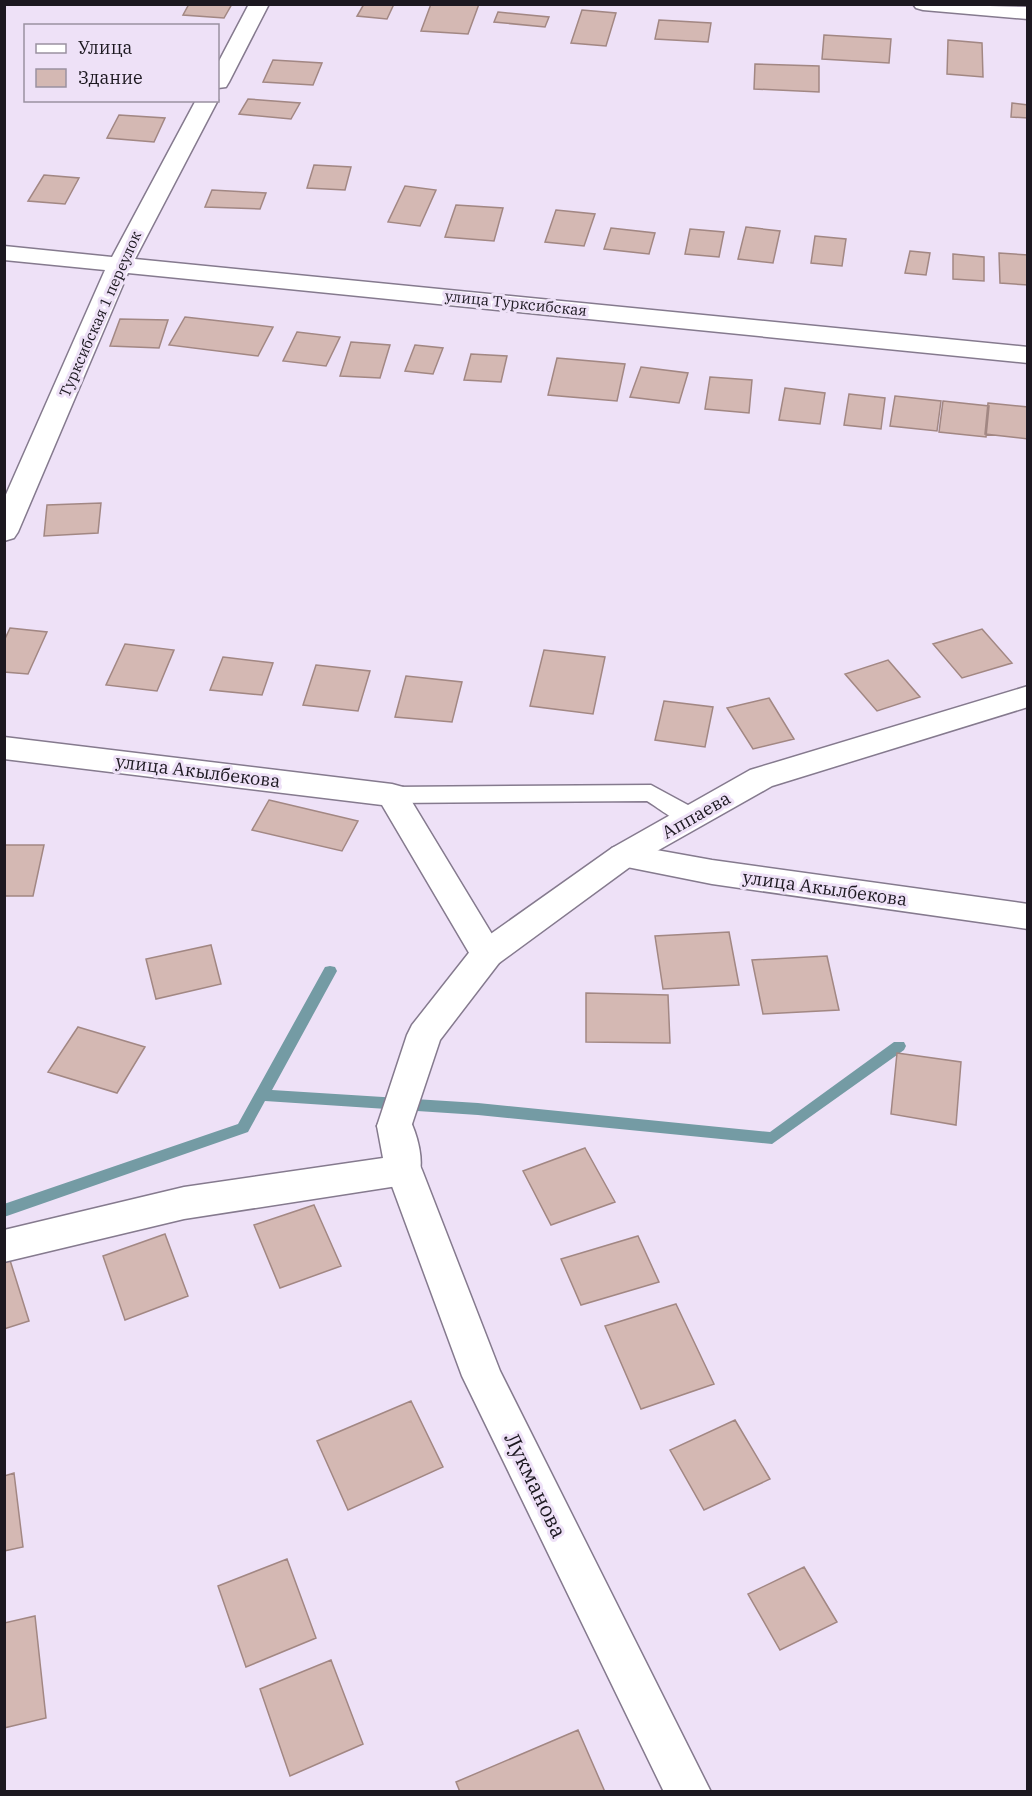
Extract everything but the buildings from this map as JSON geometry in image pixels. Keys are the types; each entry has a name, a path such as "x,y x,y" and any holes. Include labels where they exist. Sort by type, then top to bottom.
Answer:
{"street":[{"path":"219,80 259,4"},
{"path":"923,4 1028,13"},
{"name":"Турксибская 1 переулок","path":"4,532 120,264 206,102"},
{"name":"улица Турксибская","path":"4,253 1028,355"},
{"name":"Аппаева","path":"395,1126 424,1035 487,954 623,856 761,778 1028,696"},
{"name":"улица Акылбекова","path":"4,748 392,795"},
{"path":"392,795 487,954"},
{"name":"улица Акылбекова","path":"623,856 712,872 1028,917"},
{"name":"Лукманова","path":"395,1126 404,1170 482,1376 688,1791"},
{"path":"4,1246 184,1203 404,1170"}],"lane":[{"name":"улица Акылбекова","path":"392,795 651,793 692,817"}],"waterway":[{"path":"261,1095 330,971"},
{"path":"261,1095 478,1109 772,1138 899,1046"},
{"path":"4,1211 243,1128 261,1095"}]}
